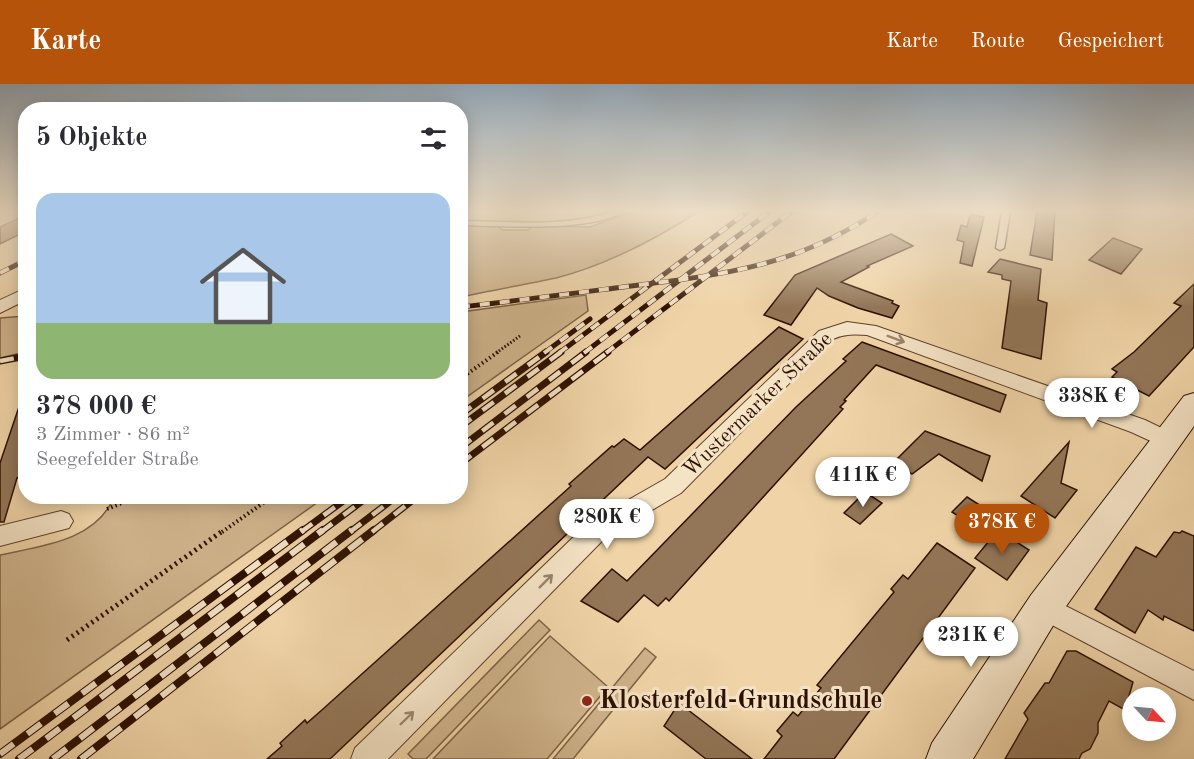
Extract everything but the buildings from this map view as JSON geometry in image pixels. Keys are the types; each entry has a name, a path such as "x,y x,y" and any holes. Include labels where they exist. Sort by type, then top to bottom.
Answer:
{"street":[{"path":"0,307 18,297"},
{"name":"Wustermarker Straße","path":"366,759 597,530 673,486 826,335 839,328 852,327 870,330 1138,426 1166,440"},
{"path":"948,759 1044,608 1194,404"},
{"path":"0,536 61,521"},
{"path":"1044,608 1194,686"}],"lane":[{"path":"1000,248 1001,244"}],"path":[{"path":"468,373 520,336"},
{"path":"107,509 119,504"},
{"path":"67,640 262,504"}],"shaded area":[{"path":"468,244 644,244 612,259 556,278 468,296"},
{"path":"586,295 588,311 468,396 468,311"},
{"path":"18,317 18,354 0,358 0,318"},
{"path":"110,504 315,504 0,729 0,555 66,539 81,532 106,512"},
{"path":"539,620 550,630 426,759 413,759 408,754"},
{"path":"550,636 608,687 547,759 433,759"},
{"path":"645,648 656,657 573,759 553,759"}],"railway":[{"path":"652,283 705,244"},
{"path":"681,279 728,244"},
{"path":"708,276 750,244"},
{"path":"708,276 755,266 821,244"},
{"path":"0,273 18,264"},
{"path":"606,353 708,276"},
{"path":"681,279 708,276"},
{"path":"584,353 681,279"},
{"path":"652,283 681,279"},
{"path":"468,306 652,283"},
{"path":"559,353 652,283"},
{"path":"544,353 590,319"},
{"path":"468,409 546,352"},
{"path":"468,421 561,352"},
{"path":"468,442 586,352"},
{"path":"468,458 608,352"},
{"path":"0,361 18,358"},
{"path":"301,532 339,504"},
{"path":"321,532 358,504"},
{"path":"350,532 387,504"},
{"path":"372,532 408,504"},
{"path":"0,754 303,530"},
{"path":"19,759 323,530"},
{"path":"53,759 352,530"},
{"path":"81,759 374,530"}],"place":[{"name":"Klosterfeld-Grundschule","path":"587,701"}]}
